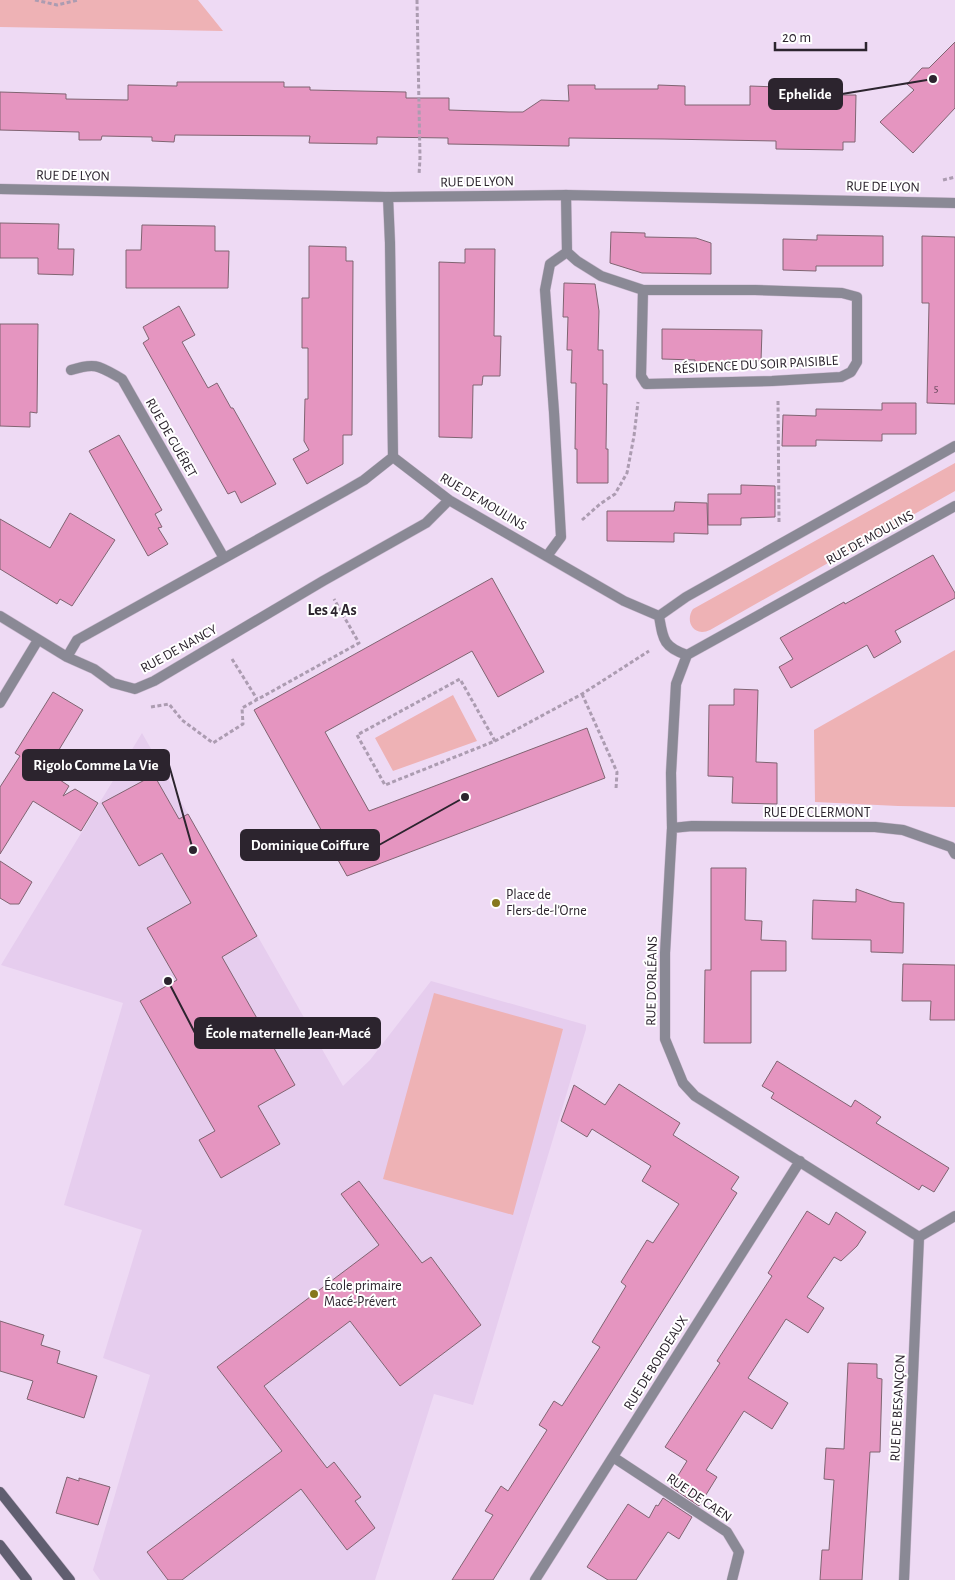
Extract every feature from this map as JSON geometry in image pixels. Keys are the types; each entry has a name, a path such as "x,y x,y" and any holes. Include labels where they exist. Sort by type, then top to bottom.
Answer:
{"main road":[{"path":"0,1492 70,1580"},
{"path":"0,1544 27,1580"}],"street":[{"name":"RUE DE LYON","path":"0,189 388,197 566,195 955,203"},
{"path":"547,556 561,537 545,290 550,264 567,252 566,195"},
{"path":"67,657 77,640 364,480 392,457 388,197"},
{"name":"RÉSIDENCE DU SOIR PAISIBLE","path":"567,252 577,261 601,276 644,290 842,292 857,297 857,362 851,372 841,377 772,381 646,384 641,376"},
{"path":"641,376 644,290"},
{"name":"RUE DE GUÉRET","path":"71,370 88,365 101,366 122,379 224,558"},
{"path":"687,656 674,651 663,640 659,616 686,597 955,446"},
{"name":"RUE DE MOULINS","path":"392,457 449,500 624,601 659,616"},
{"name":"RUE DE NANCY","path":"38,640 67,657 94,669 112,683 135,689 154,681 323,581 426,523 449,500"},
{"name":"RUE DE MOULINS","path":"687,656 955,506"},
{"path":"0,616 38,640 0,703"},
{"name":"RUE D'ORLÉANS","path":"687,656 676,684 671,774 672,828 665,953 665,1039 683,1083 695,1096 919,1236"},
{"name":"RUE DE CLERMONT","path":"672,828 692,826 875,826 902,830 951,847 955,854"},
{"name":"RUE DE BORDEAUX","path":"535,1580 800,1162"},
{"path":"919,1236 955,1216"},
{"name":"RUE DE BESANÇON","path":"904,1580 919,1236"},
{"name":"RUE DE CAEN","path":"613,1457 727,1532 738,1552 732,1580"}],"path":[{"path":"35,0 57,5 78,0"},
{"path":"416,196 420,158 418,0"},
{"path":"939,182 955,177"},
{"path":"561,537 600,504 616,494 627,473 634,436 641,376"},
{"path":"772,381 778,393 779,521 788,539"},
{"path":"151,707 169,704 182,720 213,743 243,724 242,708 359,643 323,581"},
{"path":"495,741 460,679 357,736 385,785 495,741 582,694 663,640"},
{"path":"221,641 257,699"},
{"path":"582,694 617,772 616,789"}],"shaded area":[{"path":"0,0 198,0 223,31 0,27"},
{"path":"955,463 955,491 710,630 705,632 698,631 690,623 693,609"},
{"path":"955,650 955,807 815,802 814,730"},
{"path":"453,695 477,741 393,771 375,738"},
{"name":"École primaire Macé-Prévert","path":"142,733 343,1086 370,1060 431,981 586,1025 473,1405 434,1394 375,1580 100,1580 93,1570 150,1375 103,1358 142,1230 64,1205 123,1003 1,965"},
{"path":"434,993 563,1029 513,1215 383,1179"}],"building":[{"path":"955,42 955,108 913,153 880,122 914,90 907,84 922,68 929,68"},
{"path":"177,82 284,82 284,87 310,87 310,90 406,92 406,98 449,98 449,110 509,112 523,112 541,100 569,101 568,85 595,85 595,89 658,89 658,85 685,86 685,105 750,105 750,86 777,87 778,95 856,95 855,142 843,142 843,150 776,149 776,141 664,139 569,138 569,146 448,144 448,138 377,137 377,144 309,143 310,136 175,135 174,142 152,141 152,137 102,136 101,140 79,140 79,132 0,130 0,92 66,94 66,99 128,100 128,85 177,86"},
{"path":"0,223 59,224 58,249 74,249 73,275 38,274 38,258 0,258"},
{"path":"142,225 215,226 215,251 229,251 228,288 126,288 126,250 141,250"},
{"path":"611,232 645,233 645,237 696,238 711,243 711,274 642,273 610,263"},
{"path":"817,235 883,236 883,266 816,266 816,271 783,270 783,239 817,240"},
{"path":"922,236 955,237 955,404 927,403 929,303 922,303"},
{"path":"309,246 346,247 346,261 353,261 352,435 343,435 343,464 307,484 293,459 309,450 304,441 305,399 308,399 308,348 302,348 302,298 309,298"},
{"path":"465,249 495,249 494,336 501,336 500,376 483,376 482,385 473,385 472,438 439,437 439,262 465,263"},
{"path":"564,283 595,284 599,311 598,350 603,350 603,384 607,384 606,449 608,449 608,483 577,483 577,449 575,449 576,383 571,383 572,350 567,350 568,317 563,317"},
{"path":"179,306 195,335 182,342 208,388 217,383 276,484 241,503 235,491 228,494 143,343 149,339 143,327"},
{"path":"0,324 38,324 37,413 30,412 30,427 0,426"},
{"path":"662,329 762,330 761,361 728,360 728,365 695,364 695,360 662,359"},
{"path":"882,403 916,403 916,434 882,434 882,441 816,440 816,446 782,446 783,415 816,416 816,409 882,410"},
{"path":"119,435 162,510 155,514 162,527 158,528 168,544 148,556 89,451"},
{"path":"741,485 775,486 775,517 741,518 741,525 708,525 708,494 741,494"},
{"path":"675,502 707,503 708,534 674,533 674,542 607,541 607,511 674,511"},
{"path":"70,513 115,540 72,606 60,599 57,604 0,569 0,519 50,548"},
{"path":"933,555 955,593 955,598 895,631 901,642 874,658 867,645 791,688 779,667 793,659 780,638"},
{"path":"492,578 544,672 498,697 472,651 325,732 369,811 587,728 605,778 347,876 254,710"},
{"path":"734,689 758,690 756,762 777,763 777,804 732,803 733,777 708,776 709,705 734,705"},
{"path":"53,692 83,710 54,758 65,764 57,778 69,786 63,796 75,789 98,803 81,831 33,801 0,854 0,787 20,756 15,753"},
{"path":"154,775 179,819 188,814 257,936 222,957 295,1085 258,1106 280,1144 221,1178 199,1140 215,1131 140,1001 177,980 147,928 191,903 162,853 139,866 102,803"},
{"path":"0,861 32,882 19,904 10,904 0,898"},
{"path":"711,868 746,868 745,920 762,921 761,940 786,941 786,971 751,971 751,1043 704,1043 705,970 711,970"},
{"path":"856,889 892,902 904,903 903,953 871,952 871,940 812,939 813,900 856,902"},
{"path":"903,964 955,965 955,1020 930,1020 931,1001 902,1001"},
{"path":"777,1061 851,1107 855,1100 881,1117 876,1123 949,1168 934,1192 922,1185 919,1190 771,1098 774,1093 762,1086"},
{"path":"619,1084 680,1123 673,1135 739,1177 731,1189 737,1193 493,1580 452,1580 493,1515 485,1511 501,1486 508,1491 547,1430 539,1425 554,1401 562,1406 600,1347 592,1342 626,1286 621,1282 647,1240 653,1243 679,1204 642,1181 651,1166 592,1129 587,1137 561,1121 574,1085 605,1105"},
{"path":"359,1181 422,1263 431,1257 481,1325 400,1386 350,1321 264,1386 327,1468 334,1462 361,1497 355,1501 375,1528 347,1550 301,1489 182,1580 168,1580 147,1552 282,1451 217,1367 379,1245 341,1194"},
{"path":"807,1211 829,1225 836,1212 866,1232 857,1246 841,1261 834,1257 807,1297 824,1308 808,1333 786,1319 748,1378 788,1403 772,1429 744,1411 706,1470 717,1477 699,1506 671,1487 687,1461 665,1447 720,1363 717,1361 772,1276 768,1273"},
{"path":"0,1321 44,1335 41,1345 60,1351 57,1363 97,1376 84,1418 27,1399 33,1381 0,1371"},
{"path":"848,1363 877,1364 877,1378 882,1379 880,1452 870,1452 862,1580 820,1580 822,1550 829,1550 834,1480 824,1479 826,1448 844,1449"},
{"path":"67,1477 79,1481 79,1478 110,1487 98,1525 56,1513"},
{"path":"663,1498 692,1517 679,1539 668,1532 636,1580 608,1580 587,1567 628,1504 649,1518 656,1505 658,1506"}],"place":[{"name":"Ephelide","path":"933,79"},
{"name":"Dominique Coiffure","path":"465,797"},
{"name":"Rigolo Comme La Vie","path":"193,850"},
{"name":"Place de Flers-de-l’Orne","path":"496,903"},
{"name":"École maternelle Jean-Macé","path":"168,981"},
{"name":"École primaire Macé-Prévert","path":"314,1294"}],"district":[{"name":"Les 4 As","path":"332,610"}]}
